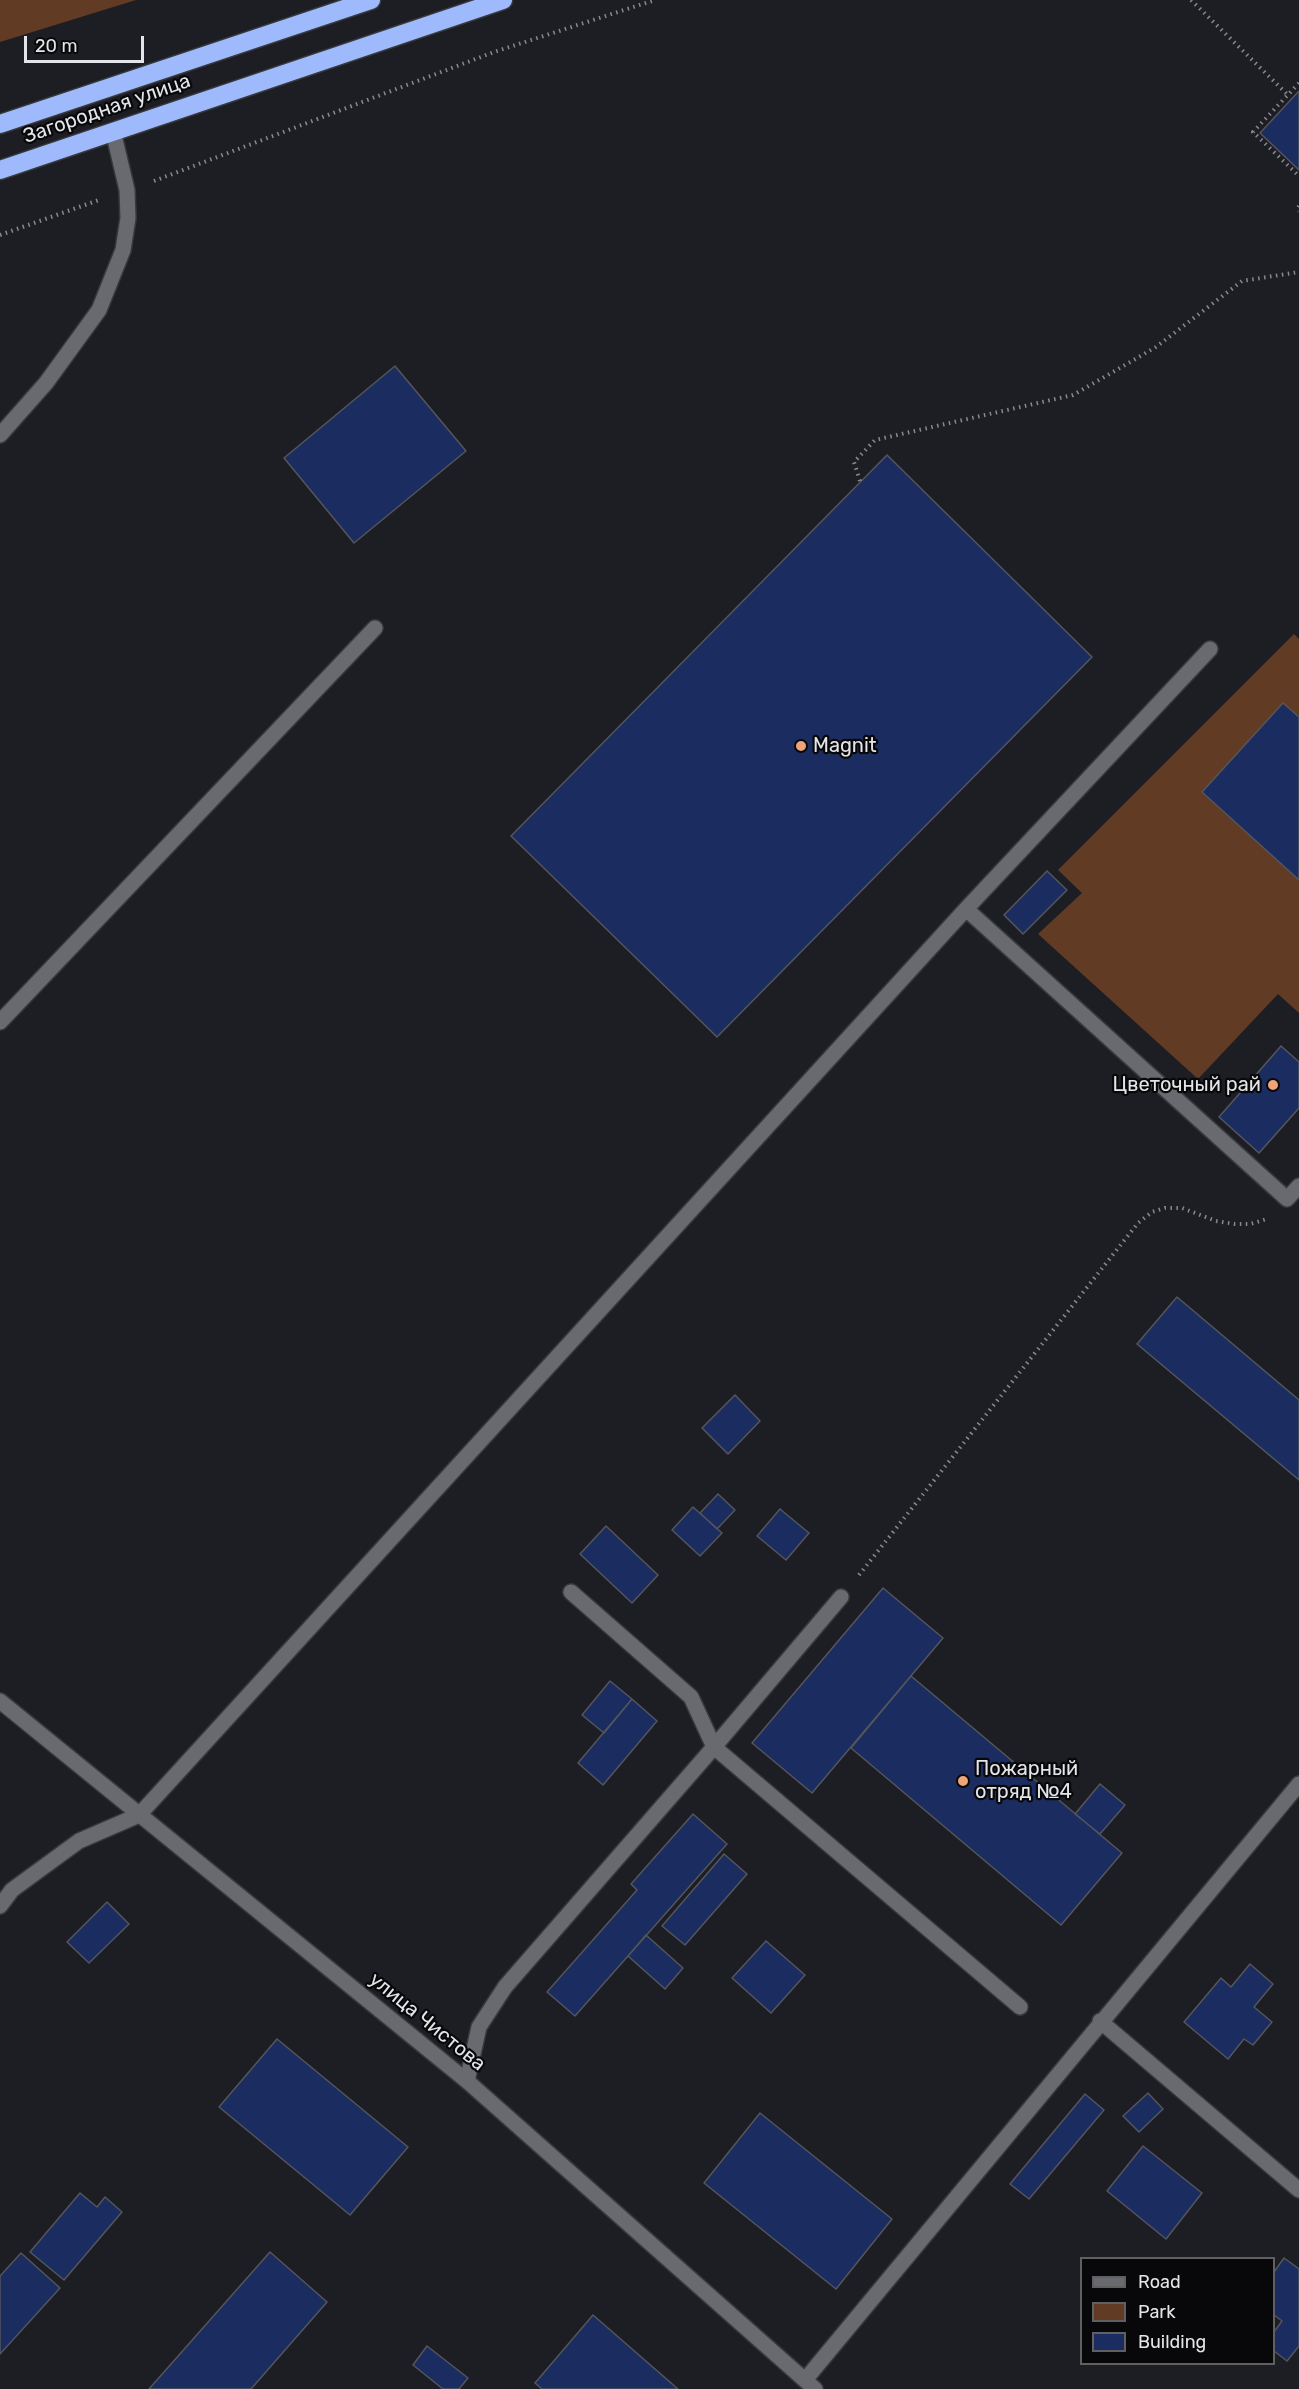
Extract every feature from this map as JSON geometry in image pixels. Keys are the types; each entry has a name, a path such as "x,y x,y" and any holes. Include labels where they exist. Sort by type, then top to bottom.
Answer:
{"highway":[{"name":"Загородная улица","path":"0,124 371,0"},
{"name":"Загородная улица","path":"0,170 502,0"}],"street":[{"path":"0,435 46,383 99,310 123,250 128,218 127,190 113,131"},
{"path":"0,1022 375,628"},
{"path":"0,1906 12,1890 79,1841 139,1815 966,909 1210,649"},
{"path":"966,909 1287,1200 1299,1186"},
{"path":"571,1592 692,1697 714,1748 1020,2007"},
{"path":"467,2081 479,2027 505,1987 714,1748 841,1597"},
{"name":"улица Чистова","path":"0,1701 467,2081 810,2385"},
{"path":"810,2385 1100,2021 1299,1784"},
{"path":"1100,2021 1299,2190"}],"path":[{"path":"0,234 127,190 494,52 654,0"},
{"path":"1191,0 1288,95"},
{"path":"1299,83 1253,132 1299,176"},
{"path":"860,482 854,462 875,440 1073,395 1156,348 1242,281 1299,272"},
{"path":"841,1597 1138,1223 1152,1212 1165,1208 1182,1208 1216,1221 1250,1224 1265,1220 1287,1200"}],"green space":[{"path":"0,0 136,0 0,42"},
{"path":"1294,634 1299,639 1299,1013 1278,994 1198,1079 1038,934 1082,893 1058,870"}],"building":[{"path":"1299,91 1299,170 1260,133"},
{"path":"395,366 466,451 354,543 284,458"},
{"name":"Magnit","path":"887,455 1092,657 717,1037 511,836"},
{"path":"1283,703 1299,717 1299,880 1202,792"},
{"path":"1047,871 1067,890 1023,934 1004,915"},
{"name":"Цветочный рай","path":"1281,1046 1299,1062 1299,1108 1259,1153 1219,1117"},
{"path":"1177,1297 1299,1400 1299,1480 1137,1344"},
{"path":"735,1395 760,1421 728,1454 702,1428"},
{"path":"718,1494 735,1510 717,1529 700,1513"},
{"path":"693,1507 722,1533 700,1556 672,1530"},
{"path":"780,1509 809,1533 786,1560 757,1536"},
{"path":"606,1526 658,1575 632,1603 580,1554"},
{"path":"883,1588 943,1638 812,1793 752,1743"},
{"name":"Пожарный отряд №4","path":"911,1676 1122,1853 1061,1925 851,1748"},
{"path":"610,1681 632,1699 604,1733 582,1715"},
{"path":"632,1699 657,1721 603,1785 578,1763"},
{"path":"1100,1784 1125,1805 1100,1834 1075,1814"},
{"path":"693,1814 727,1844 575,2016 547,1992 637,1890 631,1884"},
{"path":"724,1854 747,1874 685,1945 662,1926"},
{"path":"107,1902 129,1924 89,1963 67,1942"},
{"path":"646,1935 683,1968 665,1989 628,1956"},
{"path":"766,1941 805,1975 771,2013 732,1978"},
{"path":"1250,1964 1273,1984 1254,2007 1272,2022 1253,2045 1244,2039 1228,2059 1184,2022 1221,1978 1231,1987"},
{"path":"277,2039 408,2147 350,2215 219,2107"},
{"path":"1148,2093 1163,2109 1139,2132 1123,2116"},
{"path":"1085,2094 1104,2110 1029,2199 1010,2184"},
{"path":"760,2113 892,2219 836,2289 704,2183"},
{"path":"1143,2146 1202,2193 1166,2239 1107,2191"},
{"path":"80,2193 97,2207 105,2197 122,2212 64,2280 30,2252"},
{"path":"270,2252 327,2302 251,2389 149,2389"},
{"path":"21,2253 60,2288 0,2354 0,2276"},
{"path":"1284,2258 1299,2269 1299,2346 1287,2361 1275,2352 1275,2331 1282,2321 1275,2316 1275,2271"},
{"path":"593,2315 678,2389 542,2389 535,2383"},
{"path":"427,2346 468,2378 459,2389 443,2389 413,2365"}],"place":[{"name":"Magnit","path":"801,746"},
{"name":"Цветочный рай","path":"1273,1085"},
{"name":"Пожарный отряд №4","path":"963,1781"}]}
